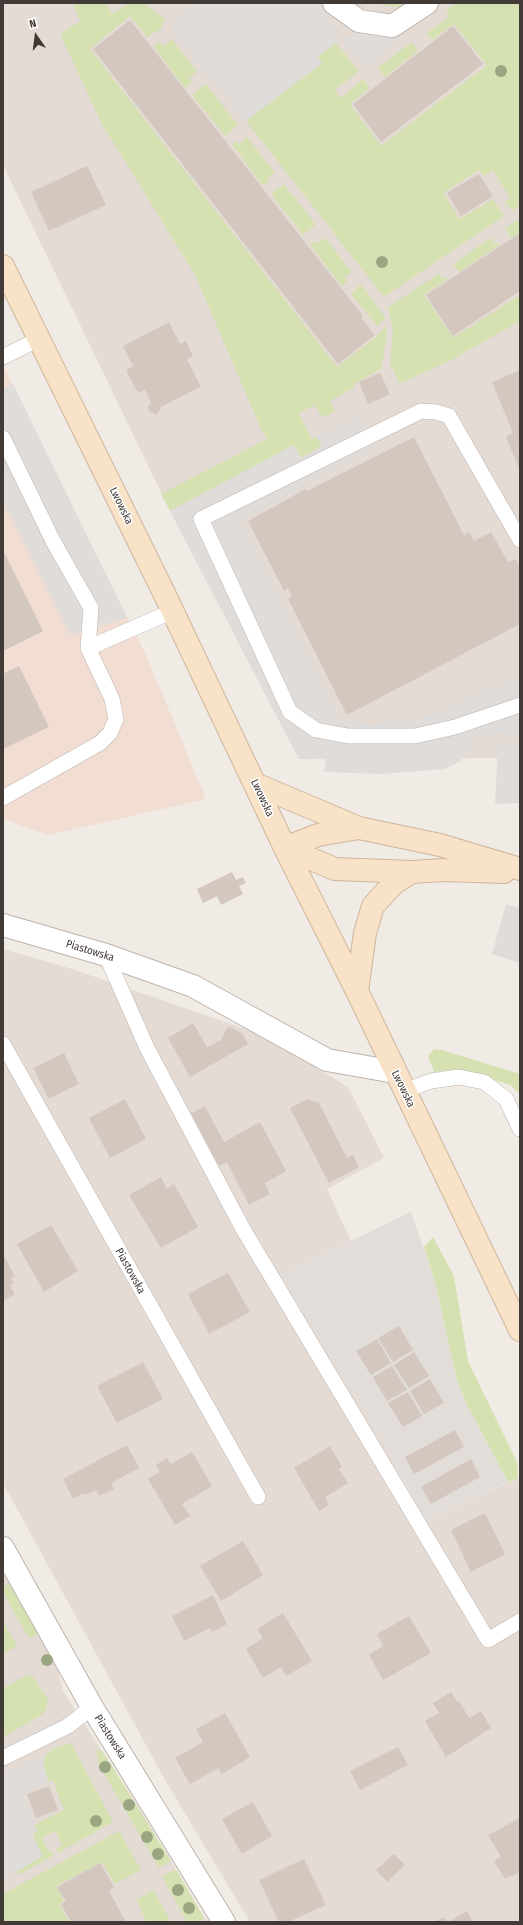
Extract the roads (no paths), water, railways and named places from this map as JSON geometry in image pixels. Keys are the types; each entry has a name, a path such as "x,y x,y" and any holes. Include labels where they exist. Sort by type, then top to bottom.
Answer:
{"main road":[{"name":"Lwowska","path":"3,266 173,611 285,848 357,991 399,1082 520,1330"},
{"path":"255,784 359,828 440,845 520,869"},
{"path":"285,848 318,835 359,828"},
{"path":"285,848 335,869 412,872 444,870 520,873"},
{"path":"357,991 365,933 373,906 394,883 412,872"}],"street":[{"path":"334,3 359,21 392,26 427,3"},
{"name":"Piastowska","path":"3,925 106,955 193,986 327,1060 399,1082"},
{"name":"Piastowska","path":"3,1548 92,1707 224,1922"}],"lane":[{"path":"3,357 39,339"},
{"path":"520,540 449,416 436,412 421,411 201,519 290,712 316,730 348,736 415,736 455,727 520,705"},
{"path":"3,438 53,541 91,608 88,648 112,699 116,719 110,733 100,743 3,798"},
{"path":"88,648 173,611"},
{"path":"106,955 148,1048 243,1229 488,1640 520,1621"},
{"name":"Piastowska","path":"3,1044 258,1497"},
{"path":"399,1082 431,1081 459,1077 484,1082 506,1099 520,1128"},
{"path":"3,1758 68,1726 92,1707"}]}
